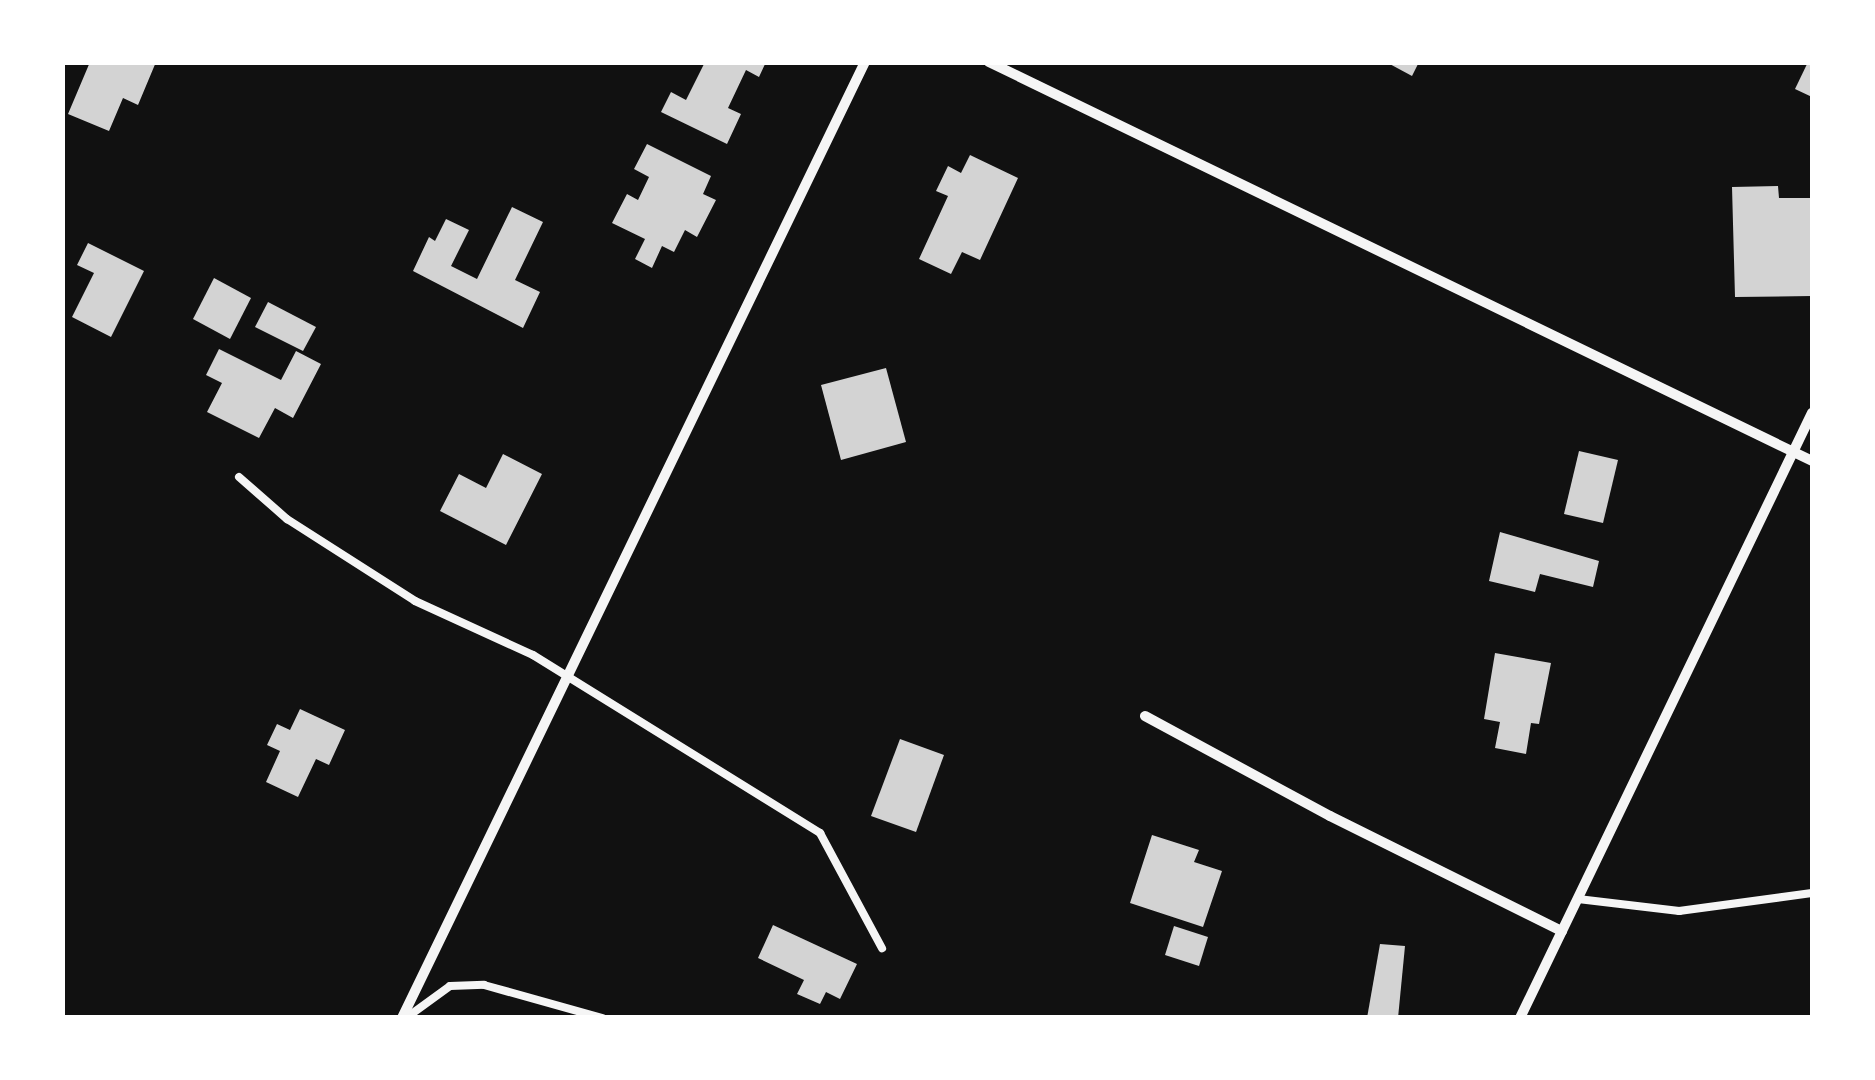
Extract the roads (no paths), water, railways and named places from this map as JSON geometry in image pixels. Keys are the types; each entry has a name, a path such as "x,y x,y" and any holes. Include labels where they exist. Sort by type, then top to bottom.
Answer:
{"street":[{"path":"404,1018 865,62"},
{"path":"990,62 1812,461"},
{"path":"1520,1018 1812,413"},
{"path":"1145,716 1330,816 1562,931"}],"lane":[{"path":"239,476 287,520 415,601 532,655 820,833 882,948"},
{"path":"1578,898 1679,911 1812,893"},
{"path":"404,1018 450,986 484,985 602,1018"}]}
